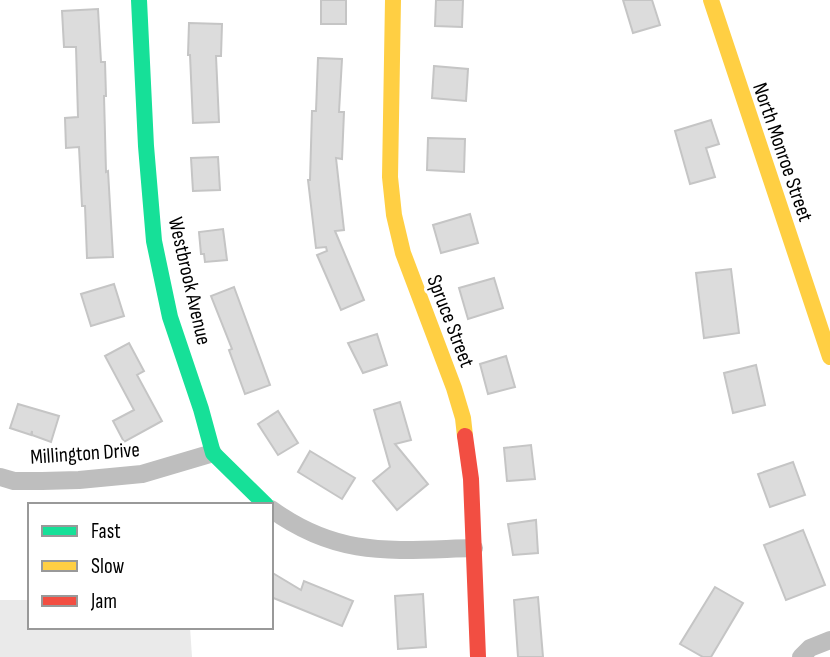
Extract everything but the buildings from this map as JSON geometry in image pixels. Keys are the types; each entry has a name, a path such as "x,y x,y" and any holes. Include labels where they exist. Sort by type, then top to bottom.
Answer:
{"street":[{"name":"Westbrook Avenue","path":"139,0 153,241 170,317 213,453"},
{"name":"Spruce Street","path":"393,0 390,177 394,215 403,253 463,418 469,456 478,657"},
{"name":"North Monroe Street","path":"711,0 830,357"},
{"name":"Millington Drive","path":"0,477 14,481 79,480 142,474 213,453"},
{"path":"213,453 264,503"},
{"path":"273,510 290,523 317,536 345,545 378,550 474,548"},
{"path":"801,657 810,648 830,640"}],"shaded area":[{"path":"0,600 28,600 28,629 190,629 192,657 0,657"}],"traffic: fast":[{"path":"139,0 154,241 170,317 213,453 264,503"}],"traffic: slow":[{"path":"393,0 390,177 394,215 403,253 454,388 465,436"},
{"path":"711,0 830,357"}],"traffic: jam":[{"path":"465,436 471,479 478,657"}]}
